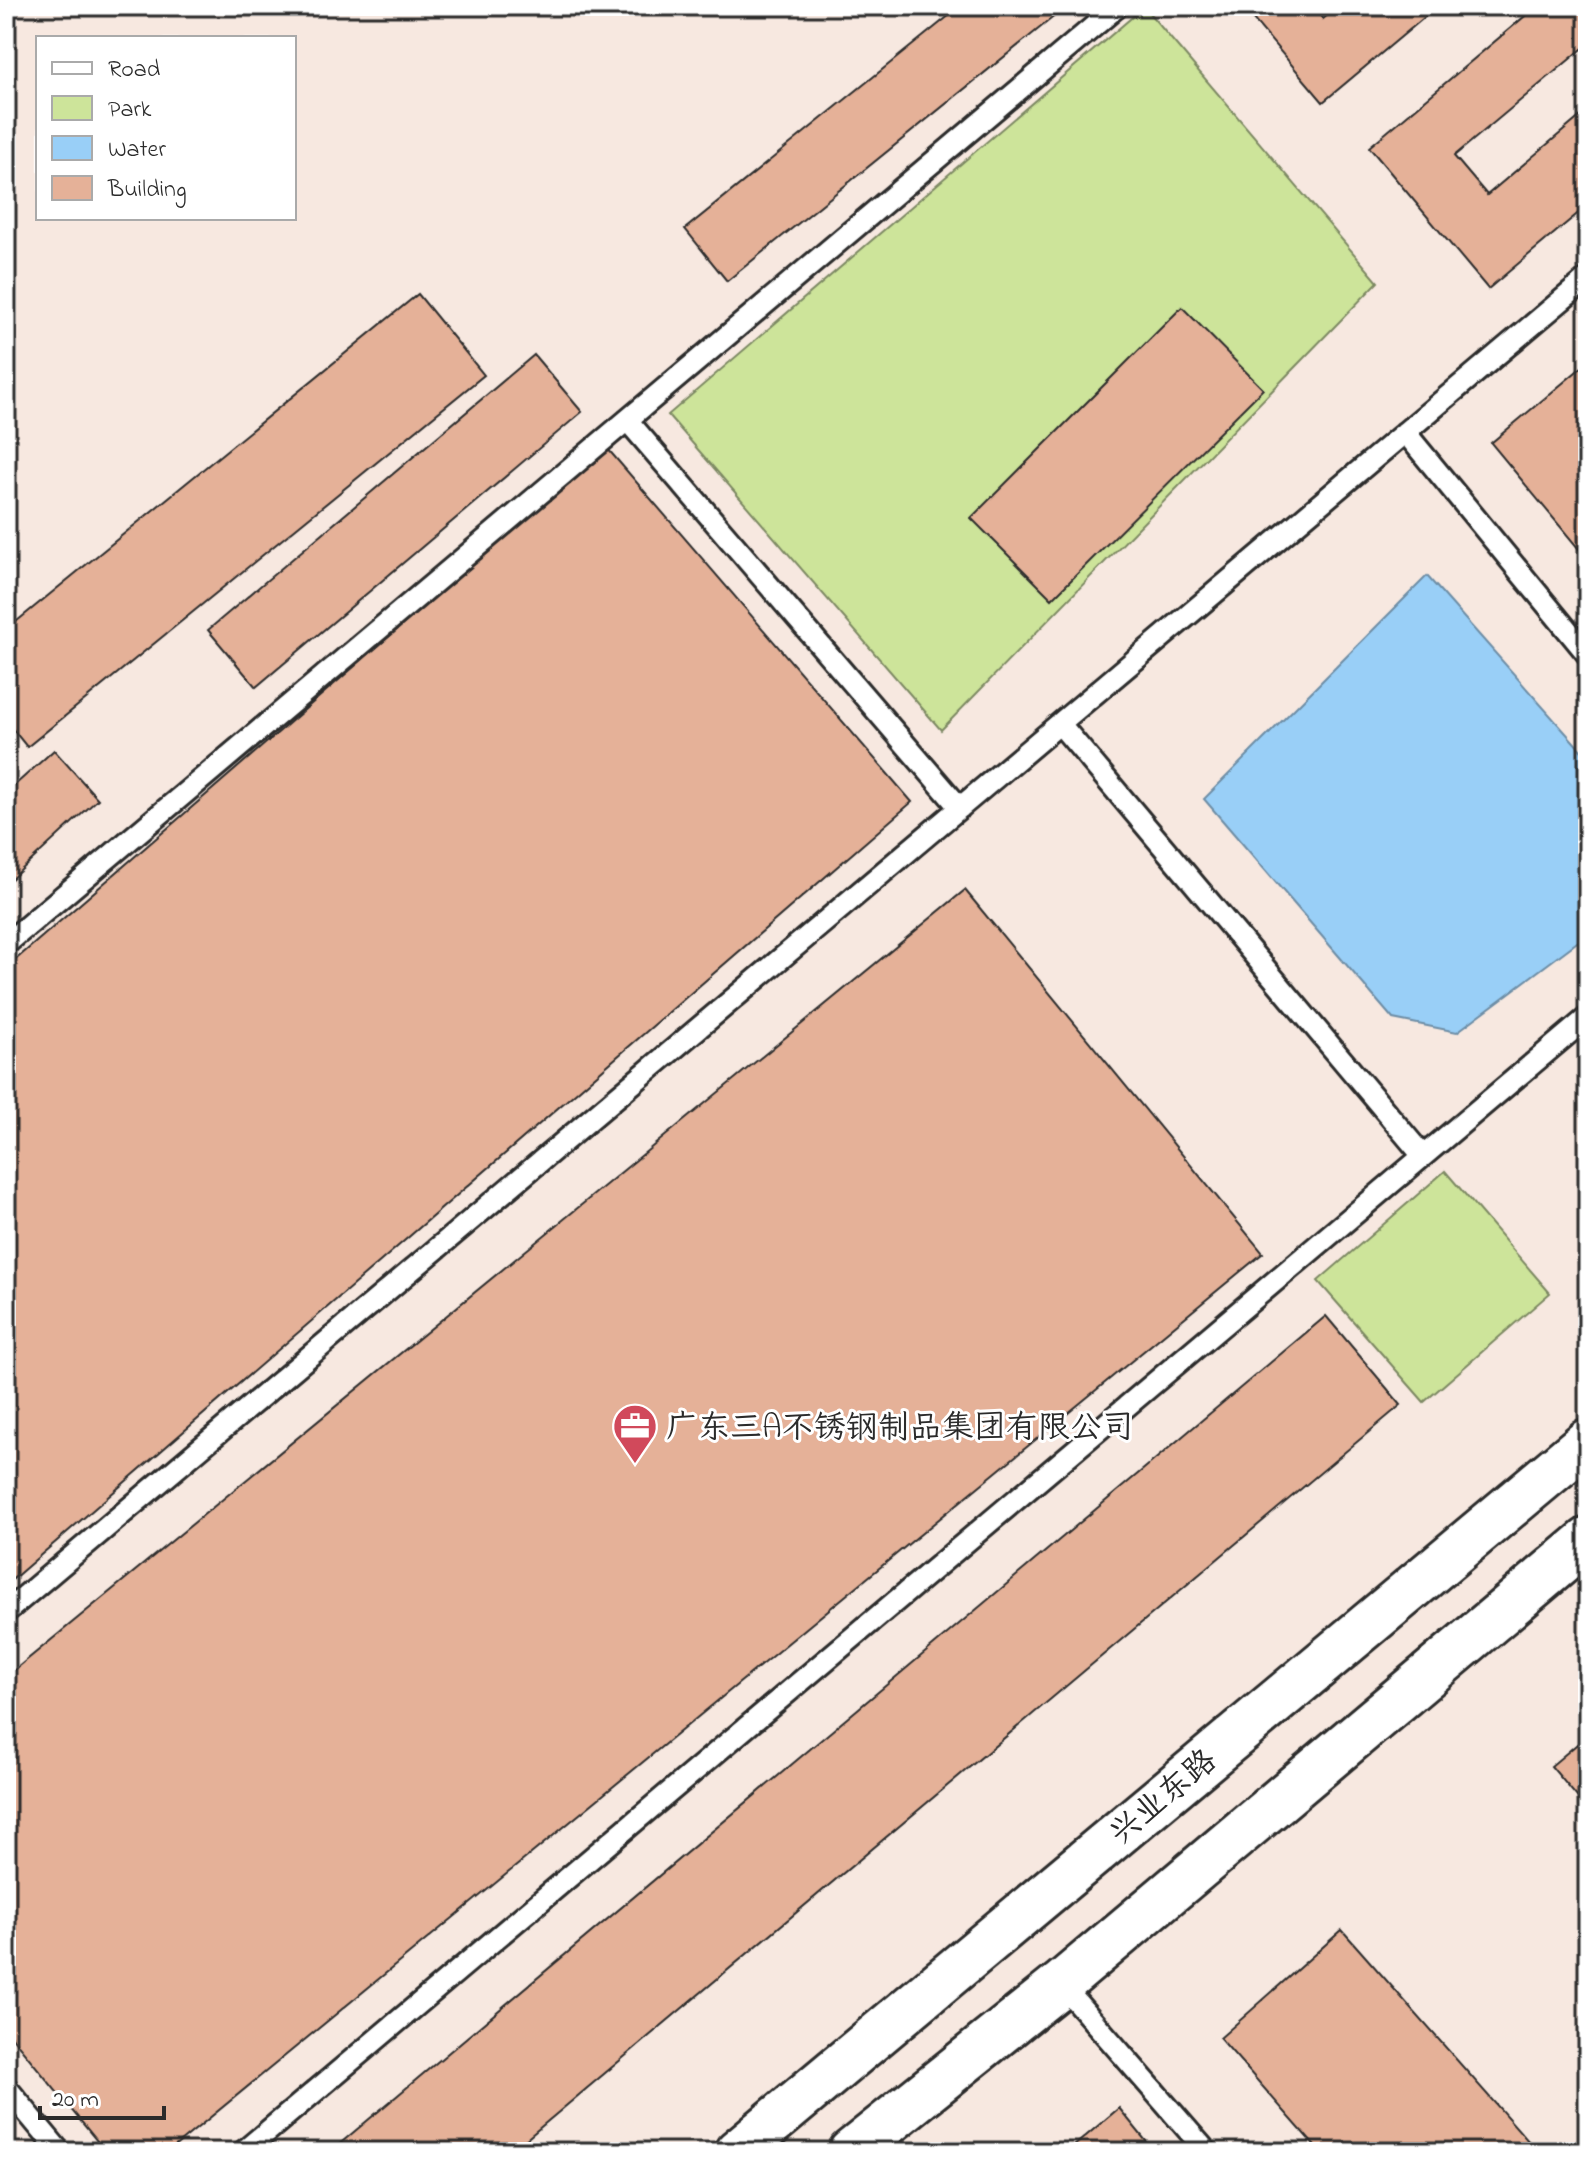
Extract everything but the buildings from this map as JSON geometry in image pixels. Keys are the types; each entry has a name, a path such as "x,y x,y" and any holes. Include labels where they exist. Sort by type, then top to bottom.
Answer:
{"street":[{"name":"兴业东路","path":"737,2152 1588,1441"},
{"path":"851,2152 1061,1984 1588,1540"}],"lane":[{"path":"6,944 1118,6"},
{"path":"6,1612 1588,278"},
{"path":"627,420 960,808"},
{"path":"1405,432 1588,655"},
{"path":"1060,724 1423,1156"},
{"path":"243,2152 1588,1017"},
{"path":"1061,1984 1207,2152"},
{"path":"6,2087 60,2152"}],"shaded area":[{"path":"6,6 1588,6 1588,2152 6,2152"}],"green space":[{"path":"1144,7 1378,282 941,730 668,415"},
{"path":"1445,1171 1550,1293 1424,1402 1318,1281"}],"water":[{"path":"1427,576 1588,758 1588,934 1457,1032 1393,1019 1204,799"}],"place":[{"name":"广东三A不锈钢制品集团有限公司","path":"635,1465"}]}
